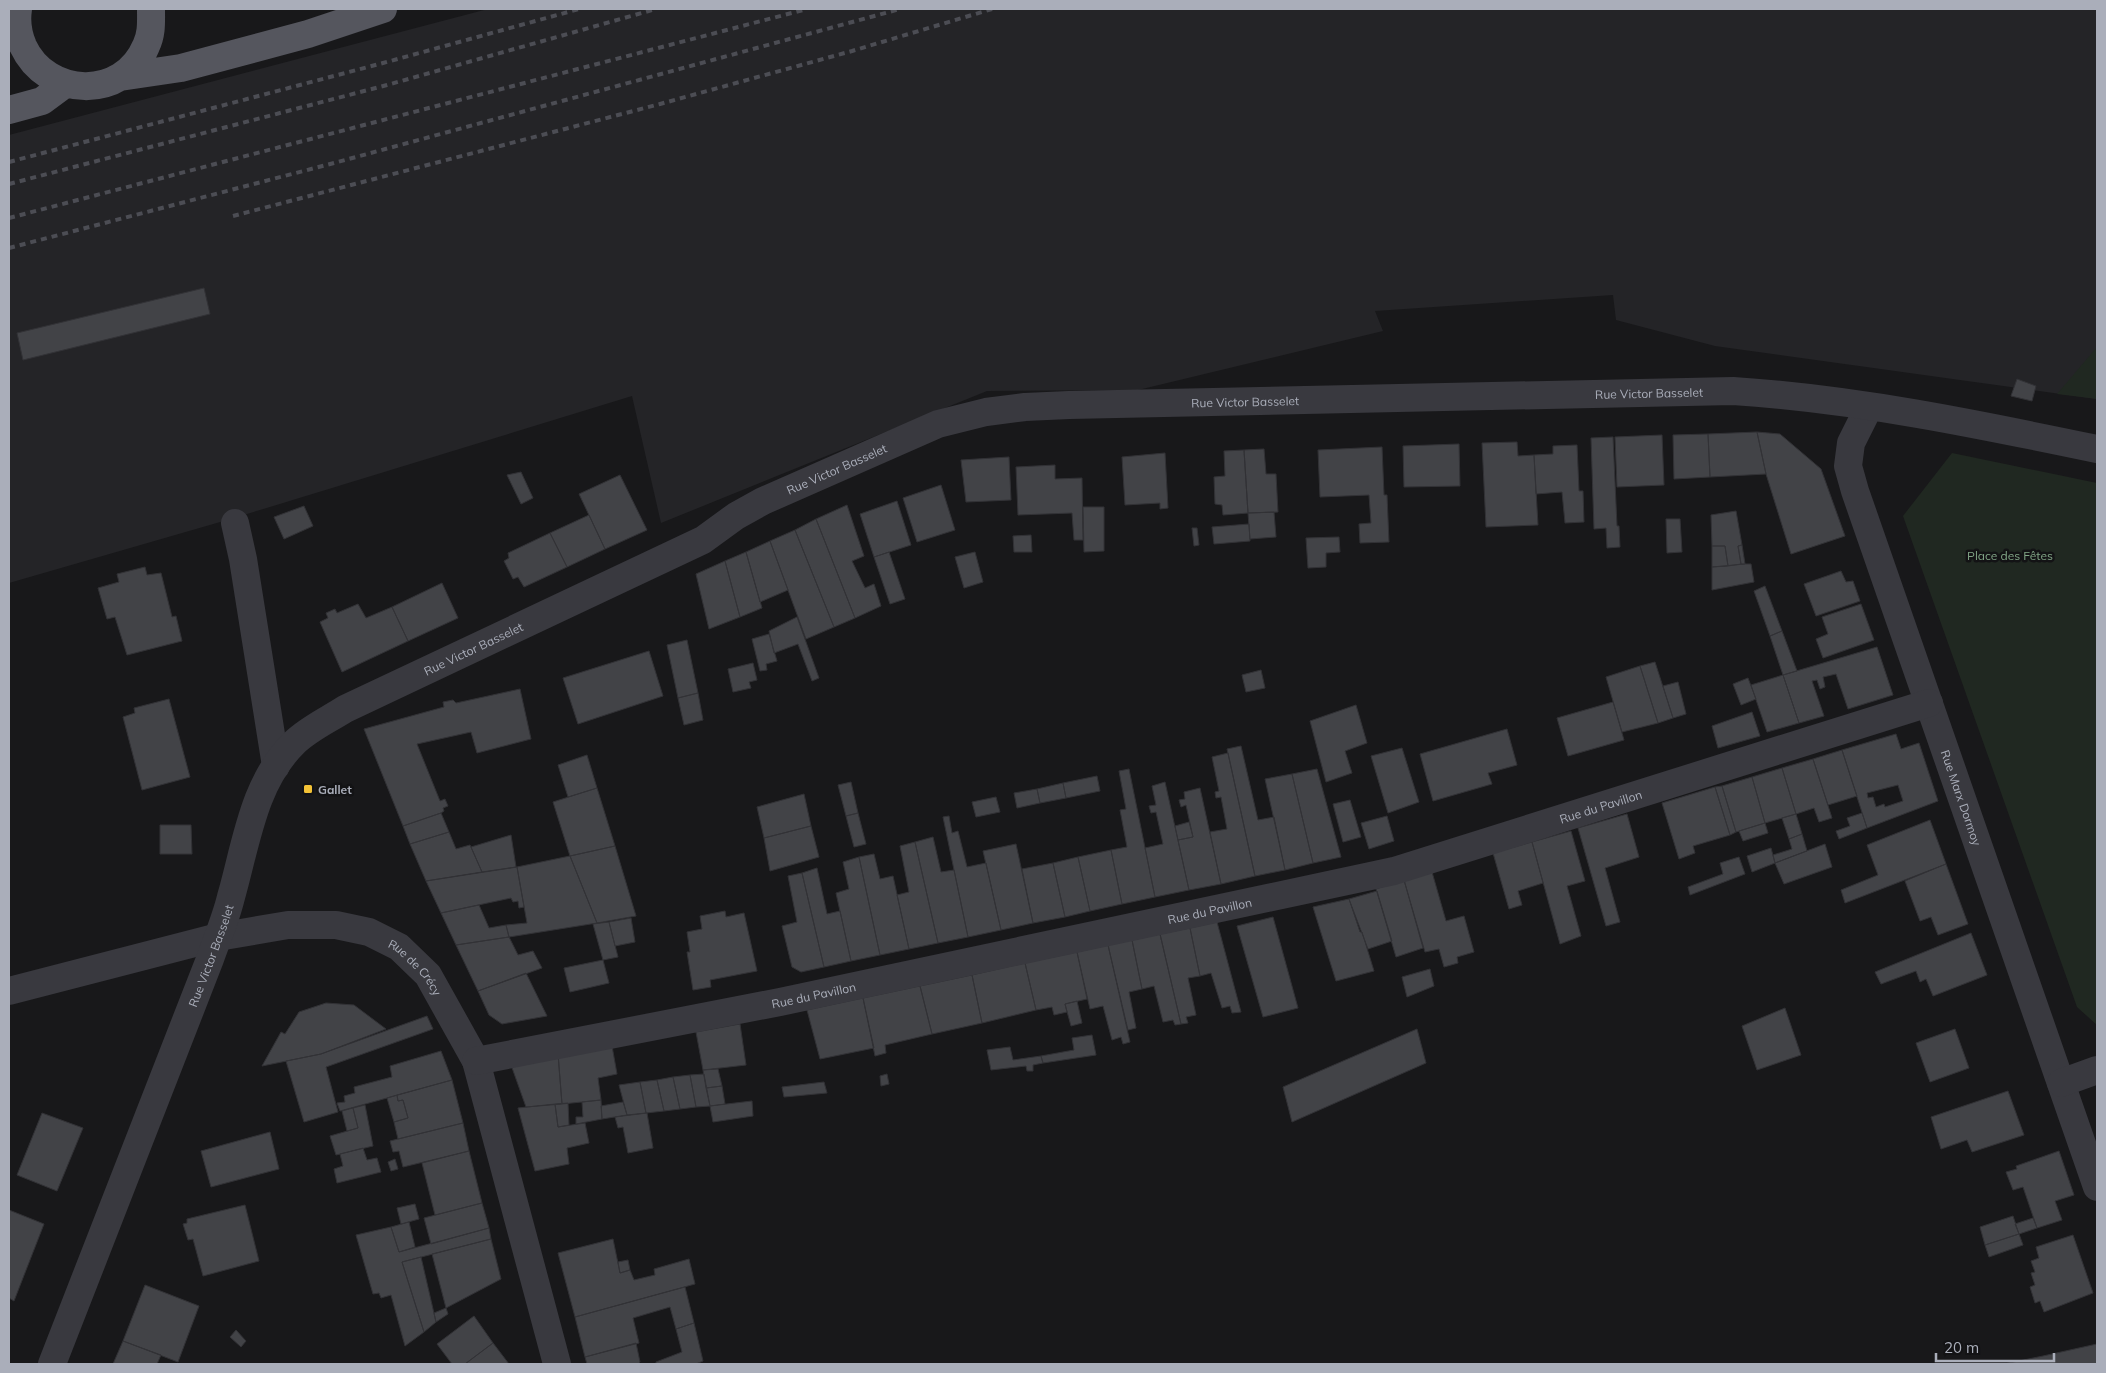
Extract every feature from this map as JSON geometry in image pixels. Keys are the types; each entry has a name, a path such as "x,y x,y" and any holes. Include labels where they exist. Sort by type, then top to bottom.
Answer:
{"main road":[{"path":"18,9 14,42 44,74 65,84 93,86 120,77 190,66 308,34 383,9"},
{"path":"120,77 136,64 146,46 152,27 151,9"},
{"path":"9,110 42,100 65,84"}],"street":[{"name":"Rue Victor Basselet","path":"52,1364 218,938 263,789 276,766 294,743 345,709 703,540 736,516 763,501 913,435 958,418 1025,407 1069,405 1733,391 1792,395 1869,406 1995,428 2097,449"},
{"name":"Rue Marx Dormoy","path":"1869,406 1851,442 1848,466 2097,1187"},
{"path":"235,523 276,766"},
{"name":"Rue du Pavillon","path":"476,1061 789,1000 1394,871 1929,702"},
{"name":"Rue de Crécy","path":"9,991 218,938 288,925 336,925 369,932 399,947 428,976 476,1061 557,1364"},
{"path":"2061,1083 2097,1070"}],"shaded area":[{"path":"488,9 2097,9 2097,399 1715,346 1616,320 1613,295 1375,311 1383,331 1138,390 987,391 661,523 632,396 234,518 9,583 9,135"}],"green space":[{"path":"2097,347 2097,399 2057,394"},
{"name":"Place des Fêtes","path":"1952,453 2097,483 2097,1025 2077,1007 1903,516"}],"building":[{"path":"204,288 210,314 23,360 17,333"},
{"path":"2017,379 2036,386 2032,401 2011,396"},
{"path":"1757,432 1766,474 1710,477 1708,434"},
{"path":"1757,432 1780,434 1821,469 1845,536 1791,554 1766,474"},
{"path":"1708,434 1710,477 1674,479 1673,435"},
{"path":"1662,435 1664,485 1617,487 1615,437"},
{"path":"1613,437 1617,526 1619,526 1620,547 1607,548 1606,528 1594,529 1591,438"},
{"path":"1517,442 1518,456 1534,455 1538,525 1486,527 1482,443"},
{"path":"1459,444 1460,486 1404,487 1403,446"},
{"path":"1577,445 1579,491 1583,491 1584,522 1565,523 1562,492 1536,494 1534,455 1553,454 1553,446"},
{"path":"1382,447 1384,495 1387,495 1389,542 1360,543 1359,524 1371,523 1369,495 1320,497 1318,450"},
{"path":"1264,449 1266,474 1276,474 1278,512 1248,513 1244,450"},
{"path":"1244,450 1248,513 1223,515 1222,505 1215,504 1214,477 1225,476 1224,451"},
{"path":"1165,453 1168,508 1160,509 1160,503 1125,505 1122,457"},
{"path":"1009,457 1011,500 966,502 961,460"},
{"path":"1055,465 1055,479 1082,478 1083,540 1074,540 1072,513 1018,515 1016,467"},
{"path":"521,472 533,498 521,504 507,475"},
{"path":"620,475 647,530 605,549 579,494"},
{"path":"941,485 955,530 917,542 903,498"},
{"path":"897,501 911,545 874,557 860,514"},
{"path":"847,505 864,556 852,561 865,588 874,584 881,606 855,618 816,519"},
{"path":"304,506 313,526 284,539 274,517"},
{"path":"1083,507 1104,507 1104,551 1084,552"},
{"path":"1736,511 1742,545 1738,546 1741,564 1728,566 1725,546 1712,546 1711,515"},
{"path":"1274,512 1276,537 1250,539 1248,513"},
{"path":"589,515 605,549 567,567 550,533"},
{"path":"816,519 855,618 834,627 795,530"},
{"path":"1666,519 1680,519 1682,552 1667,553"},
{"path":"1249,524 1250,541 1214,544 1212,527"},
{"path":"1192,528 1197,528 1199,545 1194,546"},
{"path":"795,530 834,627 806,639 770,541"},
{"path":"550,533 567,567 524,587 518,577 513,579 504,561 509,558 508,553"},
{"path":"1031,535 1032,552 1014,552 1013,536"},
{"path":"1339,537 1340,552 1326,553 1326,567 1308,568 1306,538"},
{"path":"770,541 788,590 760,602 746,552"},
{"path":"1742,545 1745,564 1741,564 1738,546"},
{"path":"1712,546 1725,546 1728,566 1712,567"},
{"path":"746,552 762,608 740,617 725,561"},
{"path":"889,552 905,599 890,604 874,557"},
{"path":"975,552 983,582 964,588 955,557"},
{"path":"725,561 740,617 709,629 696,574"},
{"path":"1751,564 1754,582 1712,590 1712,567"},
{"path":"145,567 147,575 161,573 172,617 176,616 182,641 127,655 115,617 107,619 98,588 119,582 117,574"},
{"path":"1841,571 1846,582 1853,581 1860,601 1816,616 1804,584"},
{"path":"442,583 458,618 408,641 392,607"},
{"path":"1765,586 1782,631 1770,636 1754,591"},
{"path":"358,604 366,618 392,607 408,641 342,672 320,622 328,618 326,613 335,609 337,613"},
{"path":"1861,604 1874,640 1823,658 1816,639 1828,634 1822,617"},
{"path":"797,617 819,678 812,681 798,644 774,653 769,631"},
{"path":"1782,631 1797,671 1783,675 1770,636"},
{"path":"769,634 777,661 766,664 767,670 760,671 752,639"},
{"path":"687,640 698,693 678,698 667,645"},
{"path":"1877,647 1893,695 1848,709 1836,674 1823,677 1825,687 1820,689 1817,680 1812,681 1824,716 1799,723 1783,675"},
{"path":"649,651 663,696 578,724 563,678"},
{"path":"1655,662 1673,718 1658,723 1640,666"},
{"path":"753,663 757,680 749,682 751,688 733,692 728,669"},
{"path":"1640,666 1658,723 1622,732 1606,677"},
{"path":"1261,670 1265,688 1246,692 1242,675"},
{"path":"1783,675 1799,723 1767,732 1751,685"},
{"path":"1748,678 1756,699 1741,705 1733,684"},
{"path":"1678,682 1686,714 1673,718 1663,686"},
{"path":"520,689 531,739 477,753 471,732 417,744 440,801 445,799 448,806 443,808 444,811 441,813 403,826 364,729 444,707 443,702 453,700 456,703"},
{"path":"698,693 703,720 684,725 678,698"},
{"path":"169,699 190,777 142,790 123,717 135,713 134,708"},
{"path":"1613,702 1624,740 1568,756 1557,718"},
{"path":"1356,705 1367,743 1345,751 1352,773 1326,782 1310,721"},
{"path":"1752,712 1760,736 1718,748 1712,726"},
{"path":"1507,729 1517,765 1488,773 1492,784 1433,801 1420,754"},
{"path":"1896,734 1901,749 1919,743 1938,801 1867,828 1842,750","holes":["1898,785 1903,801 1885,807 1884,804 1876,807 1873,797 1868,798 1867,793"]},
{"path":"1241,746 1258,820 1274,817 1285,870 1255,876 1227,749"},
{"path":"1402,748 1419,802 1388,813 1371,756"},
{"path":"1842,750 1857,796 1828,805 1813,759"},
{"path":"1228,753 1255,876 1221,884 1210,832 1227,829 1221,797 1216,798 1215,792 1219,791 1212,757"},
{"path":"587,755 597,788 568,797 558,765"},
{"path":"1813,759 1832,818 1819,822 1814,808 1796,814 1782,768"},
{"path":"1782,768 1796,814 1765,823 1752,777"},
{"path":"1129,769 1155,897 1122,904 1111,850 1127,847 1120,810 1126,809 1119,771"},
{"path":"1317,769 1341,857 1313,863 1292,774"},
{"path":"1292,774 1313,863 1285,870 1265,779"},
{"path":"1097,776 1100,791 1066,798 1063,783"},
{"path":"1752,777 1765,823 1736,832 1722,786"},
{"path":"851,782 858,813 846,816 838,785"},
{"path":"1165,782 1189,890 1155,897 1145,848 1163,844 1156,812 1151,813 1149,806 1156,805 1152,786"},
{"path":"1063,783 1066,798 1040,803 1037,789"},
{"path":"1722,786 1736,832 1730,835 1715,787"},
{"path":"1715,787 1730,835 1693,846 1695,853 1679,859 1662,803"},
{"path":"597,788 615,846 570,856 553,802"},
{"path":"1200,788 1221,884 1189,890 1178,840 1193,837 1186,805 1181,807 1179,800 1185,799 1184,792"},
{"path":"1037,789 1040,803 1017,808 1014,793"},
{"path":"804,794 811,826 764,838 757,807"},
{"path":"996,797 1000,812 976,817 972,802"},
{"path":"1350,800 1361,837 1343,842 1333,804"},
{"path":"441,813 449,832 410,844 403,826"},
{"path":"858,813 866,844 854,847 846,816"},
{"path":"1862,813 1867,828 1839,839 1836,831 1850,826 1847,818"},
{"path":"1627,814 1639,857 1605,868 1620,922 1606,926 1578,828"},
{"path":"1796,814 1802,834 1789,839 1782,818"},
{"path":"949,816 952,833 958,831 967,867 986,863 1001,930 968,937 943,817"},
{"path":"1387,816 1394,841 1369,849 1361,823"},
{"path":"1930,820 1946,864 1845,903 1841,890 1878,875 1867,845"},
{"path":"1189,822 1193,837 1178,840 1175,826"},
{"path":"1765,823 1768,833 1743,841 1739,831"},
{"path":"160,825 191,825 192,854 160,854"},
{"path":"811,826 819,857 770,871 764,838"},
{"path":"1571,831 1585,881 1567,886 1581,936 1560,944 1532,842"},
{"path":"449,832 456,849 470,845 482,872 426,881 410,844"},
{"path":"1802,834 1807,851 1775,863 1773,855 1792,849 1789,839"},
{"path":"511,835 516,867 482,872 471,847"},
{"path":"933,837 941,872 954,870 968,937 938,943 915,842"},
{"path":"915,842 938,943 909,949 897,895 909,892 900,846"},
{"path":"1532,842 1543,883 1518,891 1522,905 1509,909 1493,853"},
{"path":"1016,844 1033,923 1001,930 983,851"},
{"path":"1825,844 1832,867 1784,884 1775,863"},
{"path":"615,846 636,916 597,923 570,856"},
{"path":"1771,848 1775,863 1752,872 1747,856"},
{"path":"1111,850 1122,904 1090,911 1078,857"},
{"path":"874,854 880,879 893,876 909,949 880,955 859,857"},
{"path":"570,856 597,923 509,937 506,925 527,923 517,867"},
{"path":"859,857 880,955 851,961 836,893 849,889 843,862"},
{"path":"1078,857 1090,911 1065,917 1053,863"},
{"path":"1739,857 1745,874 1690,895 1688,887 1723,874 1720,863"},
{"path":"1053,863 1065,917 1033,923 1022,869"},
{"path":"1946,864 1968,924 1938,935 1931,917 1920,921 1905,881"},
{"path":"517,867 524,907 519,908 518,901 513,902 511,898 441,913 426,881"},
{"path":"817,868 827,914 840,911 851,961 824,967 802,873"},
{"path":"1432,872 1446,921 1464,916 1474,952 1457,957 1458,963 1444,967 1439,949 1425,952 1404,880"},
{"path":"802,873 824,967 801,972 792,967 782,926 797,922 788,876"},
{"path":"1404,880 1423,948 1396,957 1376,889"},
{"path":"1377,891 1392,941 1368,949 1349,899"},
{"path":"1349,899 1374,971 1336,981 1313,907"},
{"path":"479,905 489,928 506,925 509,937 456,945 441,913"},
{"path":"725,911 726,917 744,913 757,971 710,980 711,987 693,990 687,952 690,952 687,932 702,929 700,916"},
{"path":"1273,917 1298,1008 1263,1017 1237,926"},
{"path":"631,918 635,942 615,946 609,922"},
{"path":"609,922 618,957 603,960 593,924"},
{"path":"1217,922 1241,1012 1232,1013 1230,1006 1222,1008 1211,973 1200,976 1190,928"},
{"path":"1190,928 1200,976 1188,978 1196,1015 1186,1017 1188,1023 1181,1024 1160,934"},
{"path":"1971,933 1987,975 1933,996 1926,979 1920,982 1916,971 1881,984 1875,972"},
{"path":"1160,934 1181,1024 1175,1025 1173,1020 1163,1022 1154,986 1142,989 1132,940"},
{"path":"509,937 518,955 533,951 542,968 478,991 456,945"},
{"path":"1132,940 1142,989 1129,992 1136,1028 1128,1030 1108,945"},
{"path":"1108,945 1130,1042 1123,1044 1121,1037 1112,1040 1103,1006 1090,1009 1077,952"},
{"path":"1077,952 1087,999 1065,1004 1067,1012 1054,1015 1052,1007 1036,1010 1025,963"},
{"path":"603,960 609,983 570,992 564,968"},
{"path":"1025,963 1036,1010 982,1023 972,975"},
{"path":"1430,969 1434,986 1407,997 1402,977"},
{"path":"526,973 547,1016 502,1024 489,1015 478,991"},
{"path":"972,975 982,1023 932,1034 920,986"},
{"path":"920,986 932,1034 885,1045 886,1053 875,1056 863,998"},
{"path":"863,998 874,1048 820,1059 807,1010"},
{"path":"1077,1001 1082,1023 1071,1026 1065,1004"},
{"path":"326,1003 354,1005 386,1029 321,1054 262,1066 281,1032 285,1034 299,1012"},
{"path":"1785,1008 1801,1055 1757,1070 1742,1026"},
{"path":"427,1016 433,1029 326,1067 338,1112 304,1122 286,1061 321,1054"},
{"path":"740,1024 746,1065 703,1070 696,1032"},
{"path":"1417,1029 1426,1063 1292,1122 1283,1087"},
{"path":"1955,1029 1969,1068 1930,1082 1916,1043"},
{"path":"1092,1035 1096,1055 1043,1063 1041,1056 1074,1050 1072,1038"},
{"path":"612,1046 617,1074 598,1078 601,1100 562,1104 558,1054"},
{"path":"1010,1047 1013,1060 1041,1056 1043,1063 1033,1065 1033,1071 1027,1071 1026,1066 991,1070 987,1050"},
{"path":"441,1051 452,1080 340,1111 337,1103 345,1102 344,1096 355,1093 354,1087 392,1077 390,1066"},
{"path":"558,1054 562,1104 526,1107 510,1062"},
{"path":"718,1069 722,1086 706,1088 703,1070"},
{"path":"704,1074 710,1106 696,1107 690,1075"},
{"path":"887,1074 889,1084 881,1086 880,1076"},
{"path":"690,1075 696,1107 680,1109 673,1077"},
{"path":"673,1077 680,1109 664,1111 657,1080"},
{"path":"452,1080 463,1123 398,1139 394,1122 408,1118 403,1100 398,1101 397,1095"},
{"path":"657,1080 664,1111 646,1113 640,1082"},
{"path":"640,1082 646,1113 627,1115 619,1085"},
{"path":"824,1082 827,1093 784,1097 782,1087"},
{"path":"722,1086 725,1104 710,1106 706,1088"},
{"path":"2008,1091 2024,1135 1972,1152 1967,1140 1941,1149 1931,1117"},
{"path":"397,1095 398,1101 403,1100 408,1118 394,1122 387,1098"},
{"path":"601,1100 602,1119 576,1124 576,1117 583,1117 582,1102"},
{"path":"752,1101 753,1116 713,1122 710,1106"},
{"path":"623,1102 627,1115 602,1119 601,1106"},
{"path":"568,1103 569,1125 558,1127 555,1104"},
{"path":"555,1104 558,1127 585,1123 589,1143 567,1148 569,1164 535,1171 518,1108"},
{"path":"365,1105 373,1146 336,1155 330,1136 358,1128 353,1108"},
{"path":"353,1108 358,1128 347,1131 342,1111"},
{"path":"42,1113 83,1128 57,1191 17,1175"},
{"path":"647,1113 653,1148 628,1153 623,1127 618,1128 615,1117"},
{"path":"463,1123 469,1151 403,1167 399,1151 393,1152 390,1141"},
{"path":"270,1132 279,1169 211,1187 201,1151"},
{"path":"363,1148 367,1160 377,1158 381,1172 337,1183 334,1169 343,1166 340,1154"},
{"path":"469,1151 482,1203 435,1215 422,1163"},
{"path":"2059,1151 2074,1195 2055,1201 2062,1220 2037,1228 2023,1187 2013,1190 2006,1172 2017,1169 2016,1166"},
{"path":"395,1159 398,1169 391,1171 388,1162"},
{"path":"482,1203 489,1228 431,1244 424,1218"},
{"path":"415,1204 419,1219 401,1224 397,1208"},
{"path":"245,1205 259,1261 203,1276 193,1239 188,1240 183,1224 187,1223 187,1219"},
{"path":"9,1210 44,1224 14,1301 9,1298"},
{"path":"2013,1216 2019,1234 1985,1245 1980,1227"},
{"path":"2033,1218 2037,1228 2019,1234 2015,1224"},
{"path":"409,1222 415,1247 399,1252 391,1227"},
{"path":"391,1227 399,1252 489,1228 491,1239 402,1262 424,1332 405,1346 391,1295 381,1298 379,1293 373,1294 356,1235"},
{"path":"2019,1234 2023,1245 1989,1257 1985,1245"},
{"path":"2073,1235 2093,1293 2044,1312 2040,1301 2035,1303 2030,1287 2035,1285 2031,1273 2035,1272 2031,1261 2039,1258 2036,1247"},
{"path":"491,1239 501,1279 446,1308 432,1254"},
{"path":"613,1239 620,1273 630,1270 634,1280 655,1275 654,1269 689,1259 695,1284 575,1317 558,1253"},
{"path":"421,1257 436,1322 424,1332 402,1262"},
{"path":"628,1260 630,1270 620,1273 618,1262"},
{"path":"145,1285 199,1306 178,1362 123,1341"},
{"path":"685,1287 694,1323 676,1329 670,1307 633,1318 639,1343 585,1357 575,1317"},
{"path":"446,1308 448,1314 436,1322 434,1313"},
{"path":"474,1316 493,1343 465,1364 452,1364 437,1344"},
{"path":"694,1323 703,1361 696,1364 656,1364 656,1362 682,1352 676,1329"},
{"path":"236,1330 246,1341 241,1347 230,1337"},
{"path":"123,1341 161,1355 157,1364 113,1364"},
{"path":"493,1343 509,1364 465,1364"},
{"path":"636,1343 640,1362 638,1364 587,1364 585,1357"},
{"path":"2097,1344 2097,1364 2004,1364 2043,1356"}],"railway":[{"path":"9,162 579,9"},
{"path":"9,184 387,85 656,9"},
{"path":"9,218 807,9"},
{"path":"9,248 334,163 900,9"},
{"path":"233,216 660,104 852,51 992,9"}],"place":[{"name":"Gallet","path":"308,789"}]}
